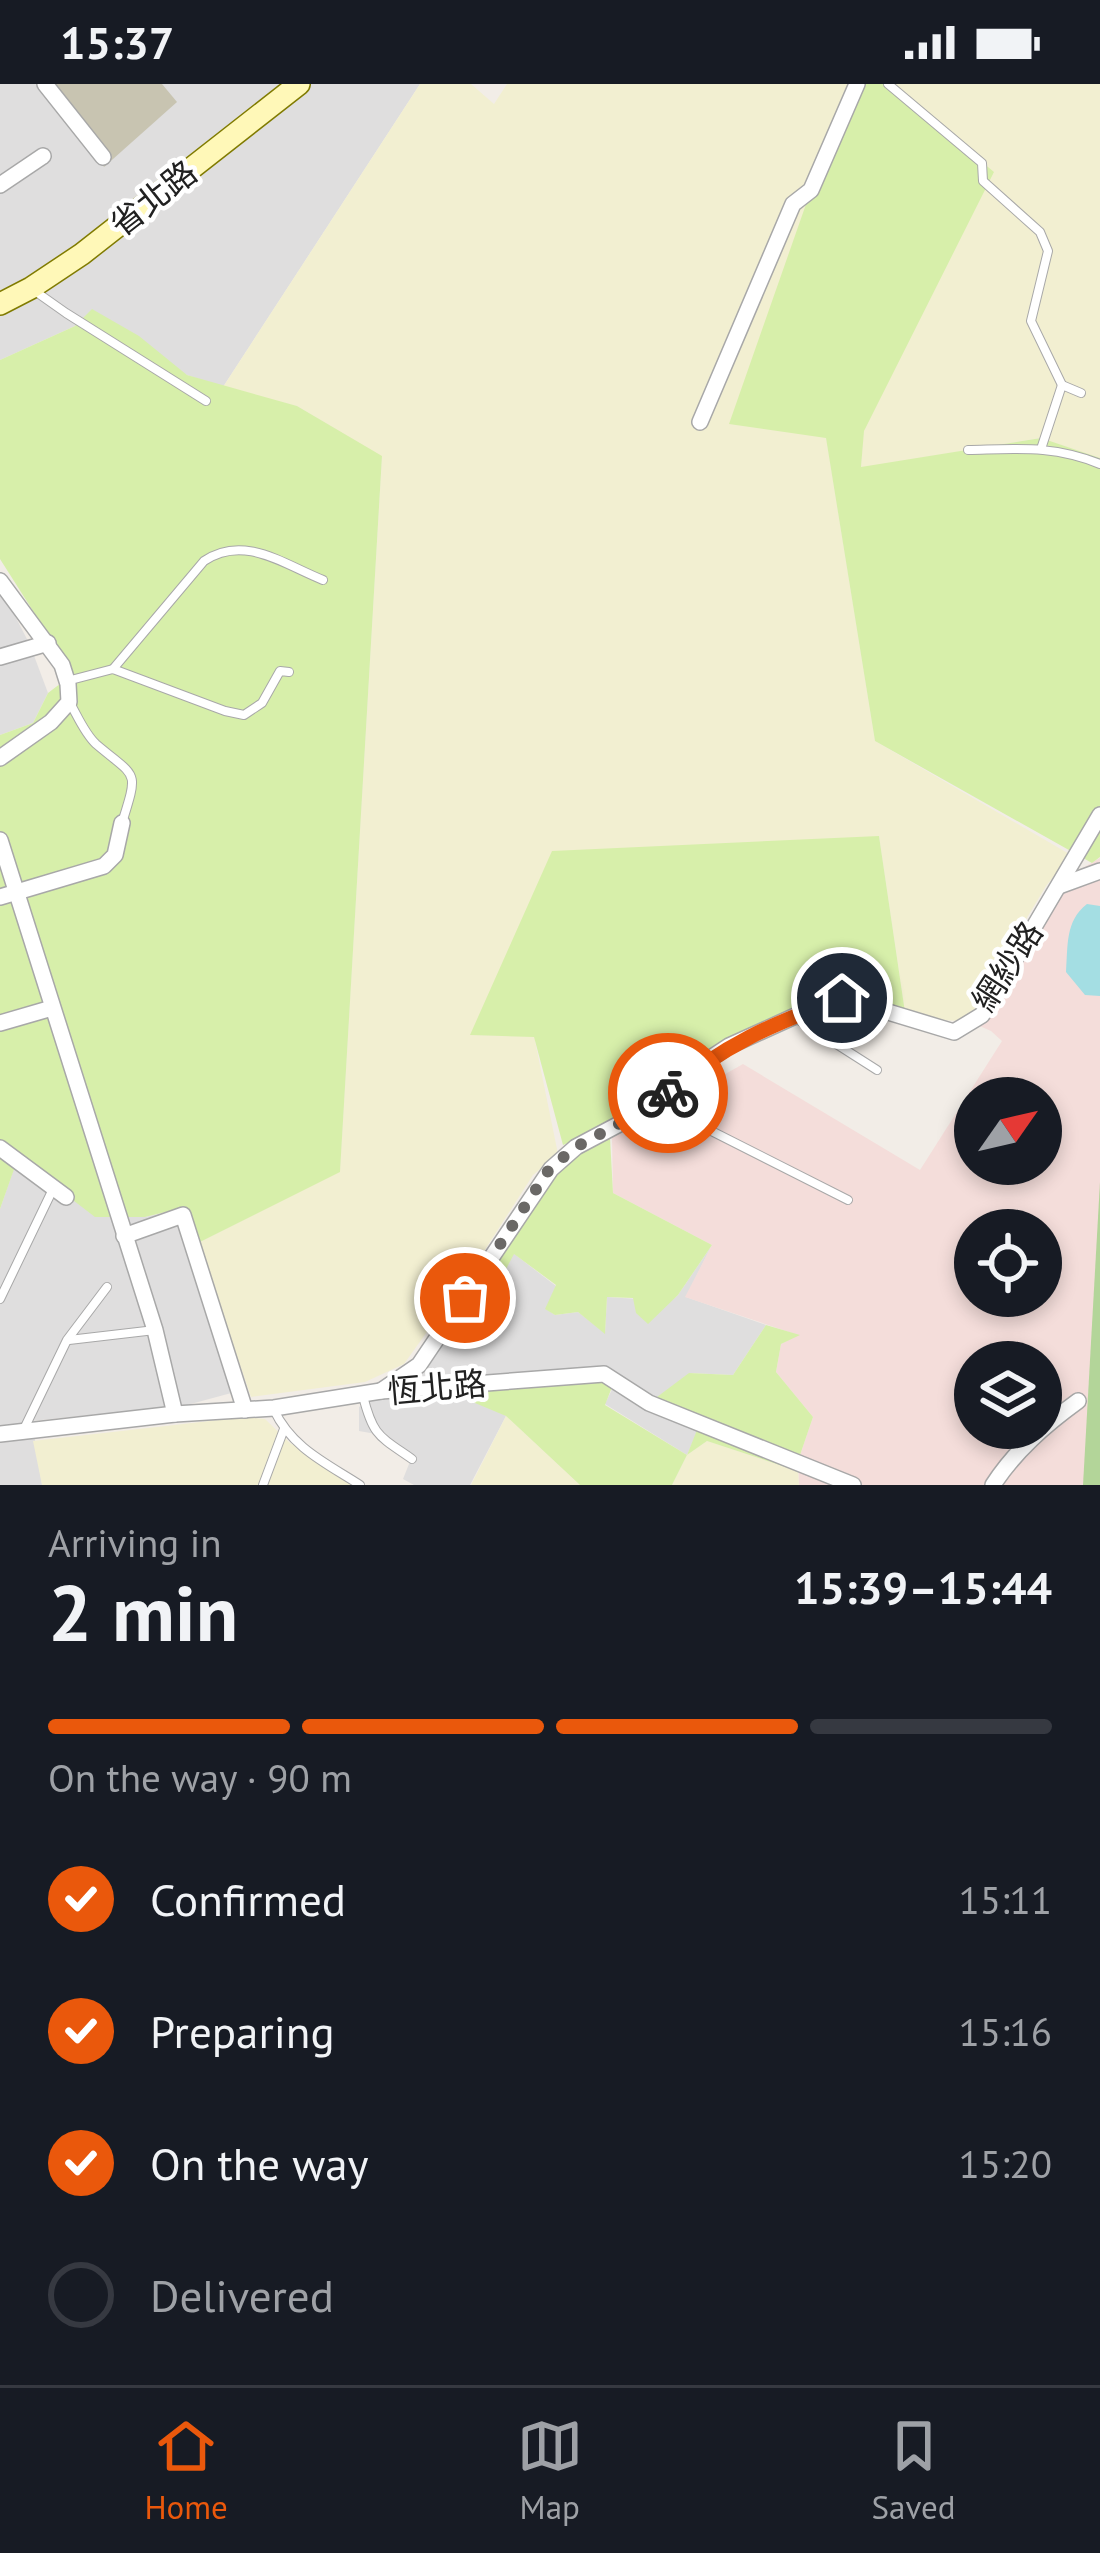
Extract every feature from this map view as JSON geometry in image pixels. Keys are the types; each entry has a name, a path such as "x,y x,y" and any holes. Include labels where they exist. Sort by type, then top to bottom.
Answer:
{"main road":[{"name":"省北路","path":"0,304 82,254 299,84"}],"street":[{"path":"45,84 103,157"},
{"path":"700,422 793,204 811,190 857,84"},
{"path":"0,185 43,156"},
{"path":"0,581 48,643 68,681 69,702 0,758"},
{"path":"0,657 48,643"},
{"name":"網紗路","path":"381,1391 423,1359 550,1168 576,1147 657,1103 729,1046 842,998 954,1032 982,1015 1100,815"},
{"path":"8,894 104,866 116,855 122,823"},
{"path":"0,840 8,894 52,1007 155,1330 175,1414"},
{"path":"1059,886 1100,871"},
{"path":"0,1023 52,1007"},
{"path":"0,1148 60,1192"},
{"path":"124,1236 183,1216 244,1410"},
{"name":"恆北路","path":"0,1434 274,1408 381,1391 604,1374 666,1411 853,1485"},
{"path":"993,1485 1044,1426 1078,1402"}],"lane":[{"path":"888,84 982,163 982,181 1040,232 1048,251 1031,321 1062,385 1081,393"},
{"path":"31,288 206,401"},
{"path":"1042,448 1062,385"},
{"path":"968,450 1042,448 1100,464"},
{"path":"68,681 113,669 204,561 216,553 247,548 323,580"},
{"path":"113,669 244,716 262,703 280,670 289,672"},
{"path":"69,702 92,741 130,770 134,784 122,823"},
{"path":"793,1017 877,1070"},
{"path":"657,1103 848,1200"},
{"path":"0,1299 60,1192"},
{"path":"23,1432 67,1340 106,1287"},
{"path":"67,1340 155,1330"},
{"path":"362,1394 376,1434 412,1459"},
{"path":"274,1408 284,1429 302,1448 360,1485"},
{"path":"263,1485 284,1429"}],"shaded area":[{"path":"0,84 420,84 223,387 75,326 0,360"},
{"path":"45,84 162,84 177,102 104,167"},
{"path":"420,84 471,84 494,104 507,84 857,84 826,437 875,741 1071,855 1046,886 1010,946 1001,972 968,1021 906,1019 879,836 471,1035 534,1036 558,1154 533,1175 404,1364 365,1382 251,1397 198,1243 340,1171 382,457 297,406 223,387"},
{"path":"888,84 1100,84 1100,458 1040,438 861,468"},
{"path":"0,587 48,693 33,723 0,735"},
{"path":"1100,858 1100,1485 799,1485 798,1461 813,1417 776,1372 781,1344 798,1335 685,1297 712,1245 613,1193 612,1138 743,1064 920,1170 954,1117 954,1185 1062,1185 1062,1077 979,1077 1002,1041 968,1021 1055,884"},
{"path":"18,1157 145,1217 177,1210 235,1392 187,1405 32,1421 42,1485 0,1485 0,1209"},
{"path":"712,1245 686,1297 766,1325 733,1375 689,1373 700,1425 687,1455 605,1404 615,1383 604,1374 456,1385 506,1416 470,1485 414,1485 403,1479 411,1459 376,1434 359,1431 359,1407 410,1375 486,1268 505,1271 513,1253 556,1286 546,1309 555,1315 578,1312 605,1333 607,1297 671,1301"},
{"path":"506,1416 580,1485 471,1485"},
{"path":"245,1417 265,1419 290,1443 358,1485 42,1485 33,1441"},
{"path":"707,1441 798,1471 799,1485 672,1485 687,1455"}],"green space":[{"path":"857,84 888,84 994,172 864,431 861,467 1041,438 1100,458 1100,857 1092,863 875,741 826,438 729,424 811,190"},
{"path":"92,309 139,336 187,375 297,406 382,456 340,1172 198,1243 186,1207 145,1217 95,1217 18,1158 0,1209 0,735 33,723 48,693 73,674 0,559 0,360 75,326"},
{"path":"879,836 906,1019 842,998 793,1017 657,1104 563,1145 534,1037 470,1035 552,851"},
{"path":"610,1138 613,1193 712,1245 678,1295 648,1324 636,1313 633,1298 607,1297 605,1334 578,1312 555,1315 545,1309 556,1285 514,1254 505,1271 492,1266 546,1182 586,1150"},
{"path":"1100,1182 1100,1485 1083,1485"},
{"path":"766,1325 800,1335 781,1344 776,1372 813,1417 798,1471 707,1441 687,1455 699,1425 649,1403 689,1373 733,1375"},
{"path":"614,1382 605,1405 687,1455 672,1485 580,1485 506,1416 444,1390"}],"water":[{"path":"1087,904 1100,906 1100,996 1085,995 1066,972 1071,926"}],"way so far":[{"path":"465,1298 550,1168 576,1147 668,1093"}],"route":[{"path":"668,1093 729,1046 842,998"}]}
